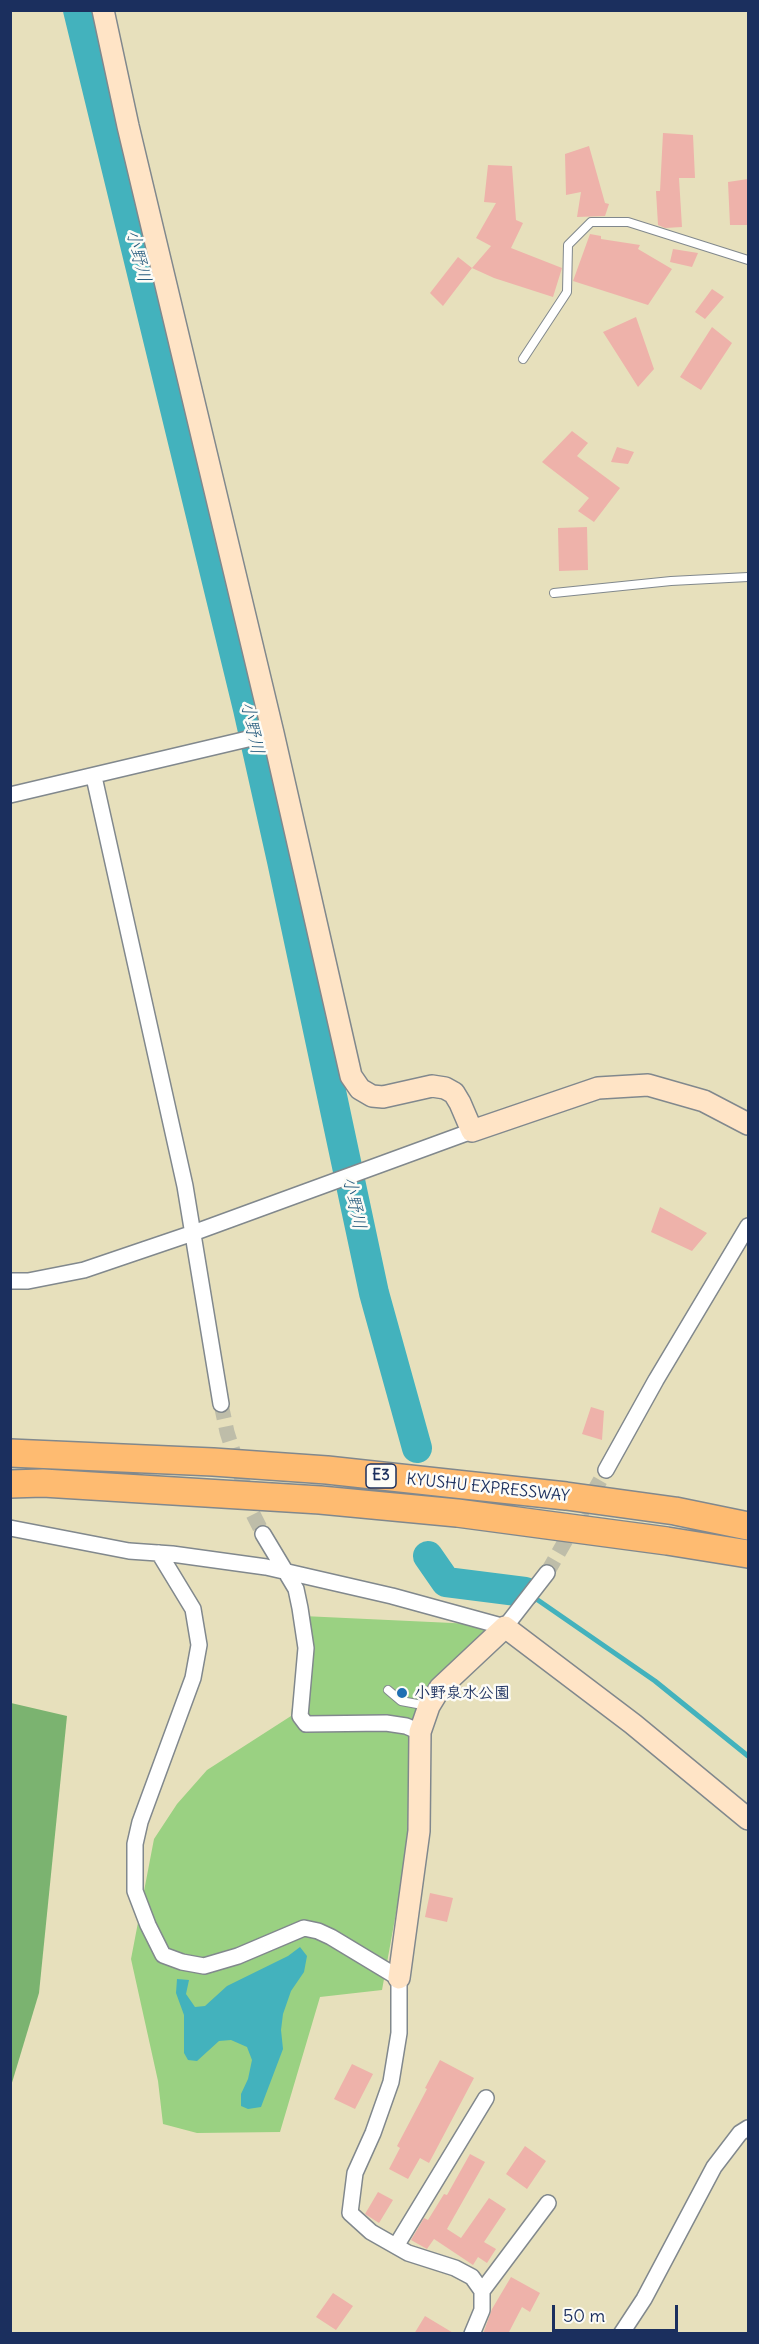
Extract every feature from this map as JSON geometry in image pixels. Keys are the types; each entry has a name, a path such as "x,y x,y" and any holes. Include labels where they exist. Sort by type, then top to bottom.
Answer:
{"highway":[{"name":"KYUSHU EXPRESSWAY","path":"10,1454 213,1462 327,1470 566,1496 675,1511 748,1526"},
{"name":"KYUSHU EXPRESSWAY","path":"10,1484 43,1483 320,1500 457,1513 748,1554"}],"street":[{"path":"103,10 268,735 351,1076 360,1089 372,1096 383,1097 432,1086 445,1088 454,1093 472,1131"},
{"path":"10,795 268,735"},
{"path":"94,777 185,1186 221,1404"},
{"path":"10,1281 28,1281 84,1270 194,1233 472,1131 598,1088 648,1085 704,1101 748,1124"},
{"path":"606,1470 656,1380 748,1226"},
{"path":"10,1528 129,1551 159,1553 285,1571 392,1596 511,1619 633,1725 748,1820"},
{"path":"264,1534 296,1589 306,1648 300,1716 306,1724 386,1723 406,1726 420,1732"},
{"path":"159,1553 192,1609 199,1645 193,1678 143,1813 135,1844 135,1891 163,1955 182,1962 204,1966 238,1956 304,1928 331,1937 399,1978"},
{"path":"472,2334 482,2310 482,2291 472,2277 455,2268 408,2253 371,2232 350,2213 355,2174 373,2133 391,2082 399,2032 399,1978 419,1831 420,1732 429,1706 440,1688 511,1619 547,1573"},
{"path":"396,2246 486,2098"},
{"path":"621,2334 644,2299 714,2167 740,2133 748,2128"},
{"path":"482,2291 548,2203"}],"lane":[{"path":"523,359 567,292 568,245 591,222 628,222 748,260"},
{"path":"554,593 671,581 748,577"},
{"path":"388,1690 401,1701 429,1706"}],"green space":[{"path":"303,1616 495,1625 429,1689 410,1799 404,1869 382,1990 320,1997 280,2132 197,2133 163,2124 158,2081 131,1959 154,1839 177,1804 207,1770 291,1716"},
{"path":"11,1703 67,1716 39,1993 11,2086"}],"water":[{"path":"300,1947 307,1956 304,1972 291,1991 283,2014 281,2030 283,2049 261,2107 248,2109 241,2106 241,2094 248,2079 252,2060 247,2047 231,2040 219,2041 197,2061 188,2060 184,2053 184,2015 176,1993 177,1979 189,1980 186,1994 195,2007 205,2006 227,1986 288,1956"}],"building":[{"path":"663,133 693,135 695,178 679,178 682,227 665,228 658,225 656,191 660,191"},
{"path":"589,146 605,203 609,204 605,216 577,217 581,192 566,195 565,154"},
{"path":"488,165 512,166 516,220 523,223 511,248 562,268 553,297 494,278 472,268 491,246 476,238 496,203 484,202"},
{"path":"748,179 748,225 730,225 728,182"},
{"path":"590,234 601,236 601,239 640,245 638,249 672,269 648,305 573,281"},
{"path":"673,249 698,253 692,267 670,262"},
{"path":"458,257 472,268 443,306 430,293"},
{"path":"712,289 724,297 705,319 695,312"},
{"path":"636,317 654,369 638,387 603,332"},
{"path":"712,327 732,343 701,390 680,377"},
{"path":"572,431 588,443 577,456 620,488 594,522 578,511 589,498 542,462"},
{"path":"617,447 634,452 628,464 611,462"},
{"path":"587,527 588,570 559,571 558,528"},
{"path":"660,1207 707,1233 692,1251 651,1232"},
{"path":"591,1407 604,1411 602,1440 582,1434"},
{"path":"430,1893 453,1898 447,1922 425,1917"},
{"path":"440,2060 474,2078 429,2163 420,2158 408,2179 389,2169 400,2148 397,2146"},
{"path":"352,2064 373,2074 355,2109 334,2099"},
{"path":"525,2146 546,2161 527,2189 506,2174"},
{"path":"470,2154 485,2162 447,2229 461,2238 489,2198 506,2209 484,2242 496,2249 487,2263 478,2257 473,2265 434,2239 427,2249 411,2240 424,2218 428,2220 444,2194 447,2195"},
{"path":"378,2192 393,2200 379,2223 365,2214"},
{"path":"511,2277 540,2293 530,2312 522,2307 508,2334 483,2334 492,2309"},
{"path":"333,2293 353,2306 336,2330 316,2317"},
{"path":"425,2316 455,2334 414,2334"}],"waterway":[{"name":"小野川","path":"78,10 248,709 374,1293 417,1448"},
{"name":"小野川","path":"428,1556 446,1582 525,1592"},
{"path":"532,1596 655,1681 748,1756"}],"tunnel":[{"path":"221,1404 227,1432 253,1514 263,1534"},
{"path":"547,1573 606,1470"}],"place":[{"name":"小野泉水公園","path":"402,1693"}]}
